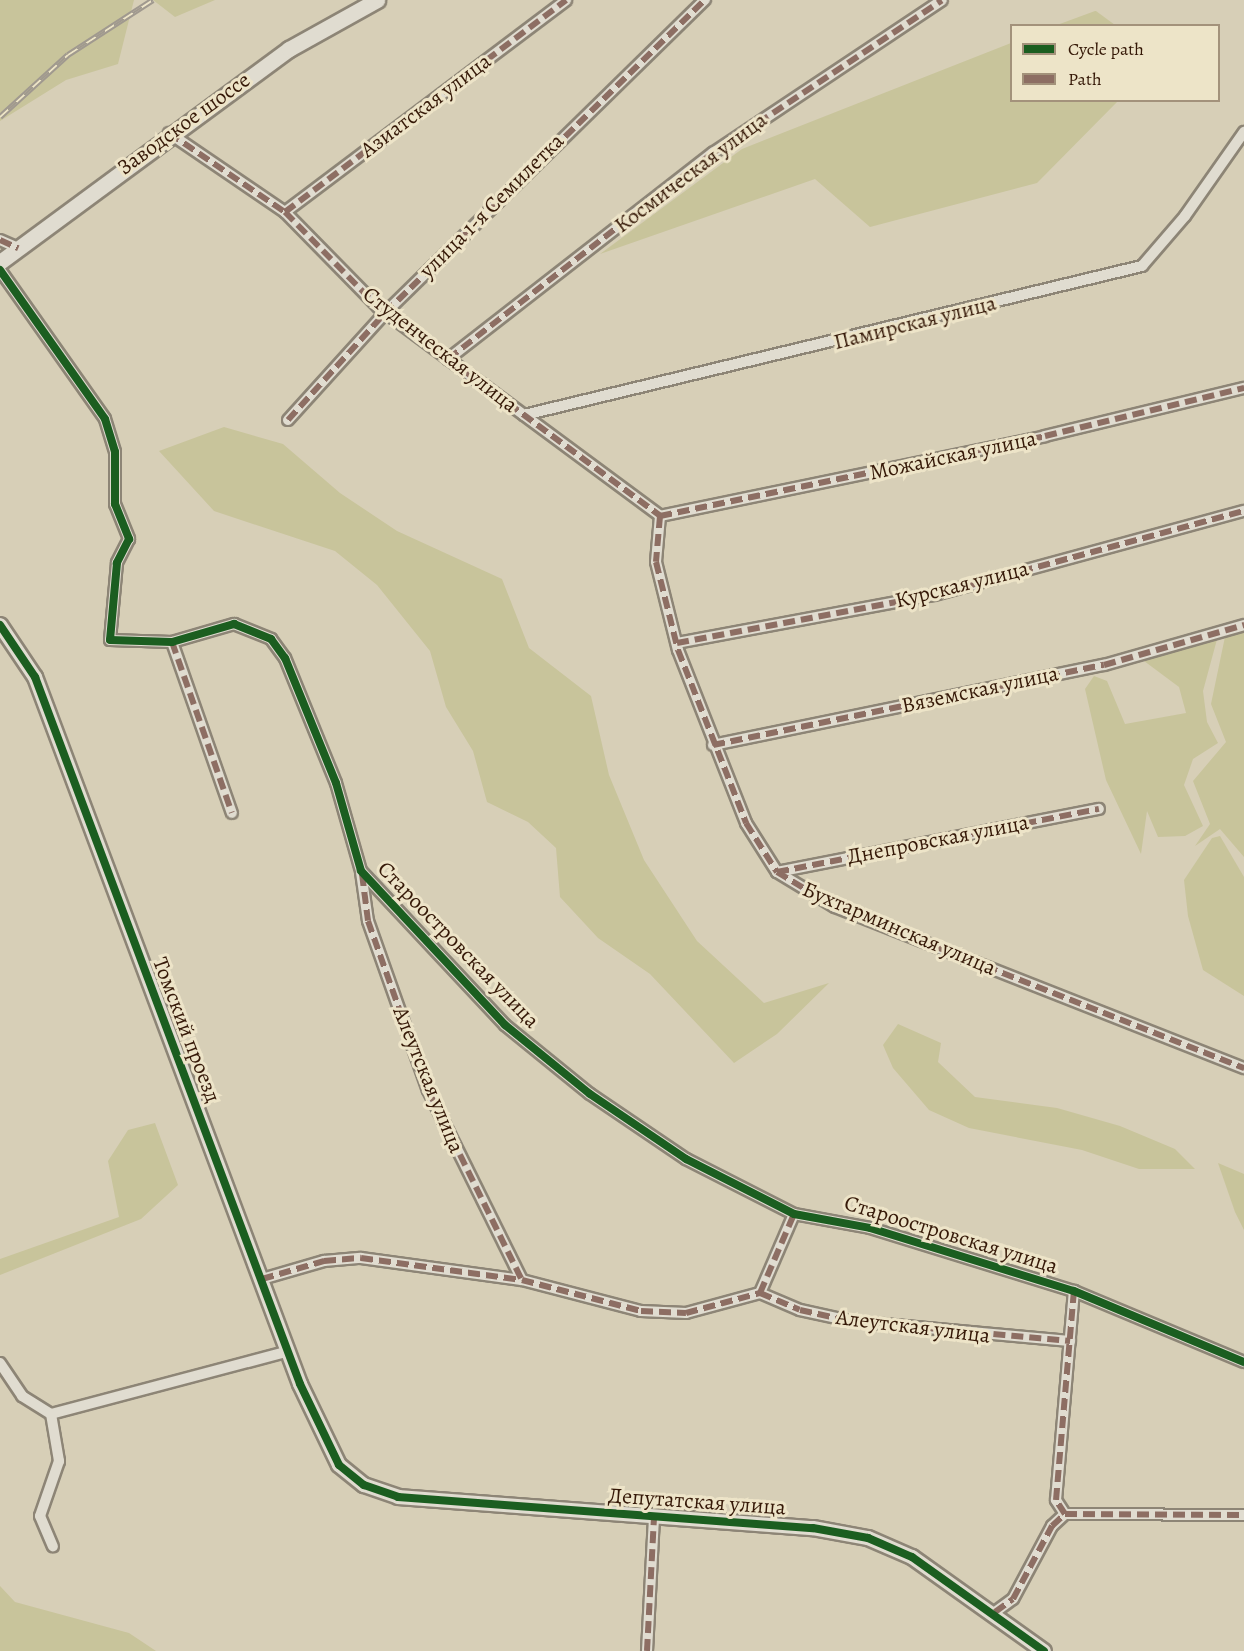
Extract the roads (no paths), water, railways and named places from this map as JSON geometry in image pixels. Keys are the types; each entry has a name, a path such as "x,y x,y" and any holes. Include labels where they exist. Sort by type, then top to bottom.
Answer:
{"main road":[{"name":"Заводское шоссе","path":"0,262 169,134 289,48 377,0"}],"street":[{"name":"Азиатская улица","path":"285,212 566,0"},
{"name":"Космическая улица","path":"448,360 713,153 942,0"},
{"name":"улица 1-я Семилетка","path":"288,420 385,313 699,2"},
{"name":"Памирская улица","path":"524,415 1142,266 1185,216 1244,132"},
{"name":"Студенческая улица","path":"169,134 285,212 385,313 660,516"},
{"path":"0,240 18,248"},
{"name":"Староостровская улица","path":"0,270 105,419 115,452 115,504 129,539 117,563 110,640 172,642 234,624 271,639 285,658 336,783 361,872 505,1024 590,1094 686,1159 794,1214 870,1228 1074,1291 1244,1362"},
{"name":"Можайская улица","path":"660,516 1045,436 1244,388"},
{"name":"Курская улица","path":"677,643 934,594 1244,511"},
{"name":"Бухтарминская улица","path":"660,516 656,562 677,643 713,745 746,823 777,872 835,907 1244,1068"},
{"name":"Томский проезд","path":"0,625 34,677 289,1351 330,1452"},
{"name":"Вяземская улица","path":"713,745 1104,665 1244,625"},
{"path":"172,642 232,813"},
{"name":"Днепровская улица","path":"777,872 1099,809"},
{"name":"Алеутская улица","path":"361,872 368,921 428,1090 522,1280"},
{"path":"262,1279 324,1261 361,1258 522,1280 641,1311 686,1313 760,1293 794,1214"},
{"path":"1065,1514 1056,1500 1074,1291"},
{"name":"Алеутская улица","path":"760,1293 800,1310 850,1321 1070,1341"},
{"path":"0,1363 22,1396 51,1414 289,1351"},
{"path":"51,1414 59,1461 40,1516 53,1546"},
{"name":"Депутатская улица","path":"330,1452 364,1485 398,1497 654,1518 813,1528 868,1538 912,1557 995,1612 1044,1651"},
{"path":"995,1612 1013,1599 1052,1526 1065,1514 1244,1515"},
{"path":"647,1651 654,1518"}],"railway":[{"path":"0,117 68,55 153,0"}]}
